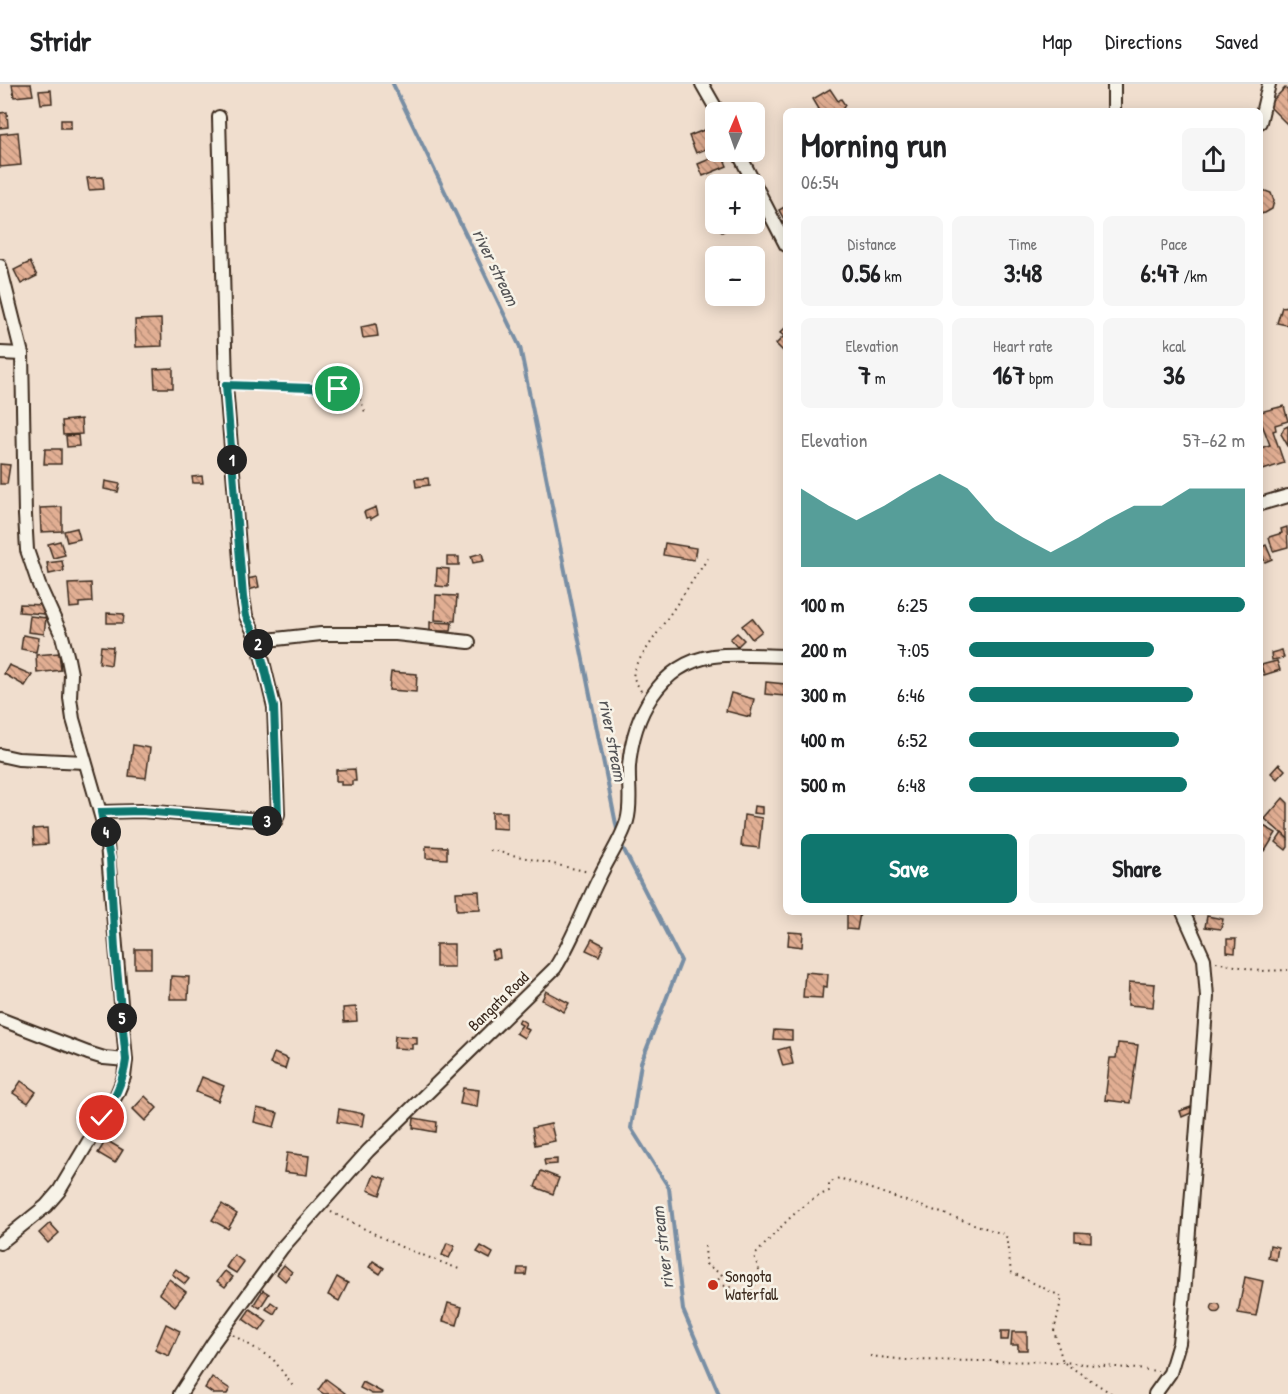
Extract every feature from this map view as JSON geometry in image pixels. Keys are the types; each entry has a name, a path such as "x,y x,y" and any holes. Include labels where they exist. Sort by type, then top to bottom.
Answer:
{"street":[{"path":"702,84 712,102"},
{"path":"1114,84 1114,108"},
{"path":"1263,109 1269,84"},
{"path":"101,812 141,811 271,821 276,820 278,814 274,707 258,641 246,616 243,597 226,385 219,117"},
{"path":"743,162 783,239"},
{"path":"0,266 22,354 27,550 39,585 62,636 71,674 70,698 73,719 101,812 110,858 115,949 126,1060 124,1077 117,1094 59,1191 46,1206 0,1243"},
{"path":"0,352 22,354"},
{"path":"1263,503 1288,496"},
{"path":"258,641 321,634 396,634 470,642"},
{"name":"Bangata Road","path":"180,1394 222,1329 282,1248 368,1151 555,968 576,930 628,819 629,766 633,737 639,718 659,686 676,671 693,661 714,656 783,656"},
{"path":"0,755 18,759 85,762"},
{"path":"1155,1394 1170,1372 1179,1343 1207,997 1204,959 1184,915"},
{"path":"0,1019 88,1053 104,1058 126,1060"}],"path":[{"path":"226,385 309,387 348,391 361,399 365,412"},
{"path":"648,701 635,683 633,677 635,666 708,558"},
{"path":"490,850 601,874"},
{"path":"1204,959 1236,968 1260,971 1288,970"},
{"path":"705,1246 706,1264 722,1275 714,1285 729,1286 743,1303 761,1275 754,1256 793,1215 815,1197 829,1191 829,1183 839,1178 1006,1235 1011,1272 1062,1298 1054,1331 1063,1362 1112,1394"},
{"path":"320,1206 399,1246 459,1269"},
{"path":"222,1329 273,1359 295,1389"},
{"path":"870,1356 919,1361 1063,1362 1170,1372"}],"building":[{"path":"12,84 31,84 33,95 14,97"},
{"path":"1285,88 1288,91 1288,125 1268,105"},
{"path":"830,89 838,101 841,99 845,105 843,108 818,108 813,99"},
{"path":"51,90 52,103 41,104 39,91"},
{"path":"7,112 8,127 0,128 0,113"},
{"path":"61,120 71,120 71,128 61,128"},
{"path":"705,130 705,149 696,153 689,136"},
{"path":"18,132 21,165 0,167 0,134"},
{"path":"705,161 725,162 727,166 703,176 698,164"},
{"path":"103,177 104,189 89,190 87,178"},
{"path":"1263,190 1271,193 1274,201 1272,209 1263,213"},
{"path":"30,262 37,276 21,284 14,270"},
{"path":"1288,306 1287,325 1277,323 1282,307"},
{"path":"161,319 162,346 136,347 135,320"},
{"path":"376,324 378,336 363,338 361,327"},
{"path":"783,337 783,351 776,344"},
{"path":"173,368 173,388 155,388 154,369"},
{"path":"1284,406 1288,421 1275,425 1276,430 1273,431 1284,463 1263,470 1263,447 1270,445 1263,427 1263,411"},
{"path":"81,419 82,434 63,435 62,421"},
{"path":"1288,426 1288,446 1281,434"},
{"path":"78,435 79,446 67,447 66,436"},
{"path":"45,449 61,449 61,464 44,464"},
{"path":"0,464 10,465 7,484 0,484"},
{"path":"202,476 203,483 193,483 192,477"},
{"path":"428,478 429,485 416,487 415,479"},
{"path":"105,481 120,484 118,492 104,489"},
{"path":"62,507 62,531 41,532 40,508"},
{"path":"376,507 378,515 371,519 366,518 364,512"},
{"path":"1287,527 1288,547 1273,551 1269,537 1282,533 1281,529"},
{"path":"77,528 80,539 67,542 64,531"},
{"path":"60,541 65,555 53,558 48,544"},
{"path":"665,543 696,548 694,560 663,555"},
{"path":"1266,545 1272,559 1265,562 1263,557 1263,546"},
{"path":"482,553 484,561 473,563 471,556"},
{"path":"447,557 459,557 459,565 447,565"},
{"path":"62,561 64,571 49,574 47,563"},
{"path":"437,568 449,569 448,587 436,586"},
{"path":"257,577 259,587 245,591 242,580"},
{"path":"91,583 92,602 79,603 79,607 70,608 68,584"},
{"path":"436,595 457,596 455,621 435,620"},
{"path":"20,604 44,605 44,614 19,612"},
{"path":"107,613 124,614 123,623 107,623"},
{"path":"30,616 46,618 44,634 28,632"},
{"path":"752,618 762,631 752,639 742,626"},
{"path":"430,622 452,623 451,631 430,631"},
{"path":"737,633 744,640 737,647 730,639"},
{"path":"23,635 39,638 36,652 21,649"},
{"path":"101,646 113,647 111,665 99,663"},
{"path":"1282,650 1284,658 1272,660 1271,653"},
{"path":"59,653 61,670 37,673 36,655"},
{"path":"1277,661 1280,670 1264,675 1263,664"},
{"path":"9,665 32,675 25,686 4,674"},
{"path":"391,672 417,674 416,692 389,690"},
{"path":"766,682 783,684 783,696 765,694"},
{"path":"731,693 754,699 750,717 726,711"},
{"path":"133,745 150,748 146,778 129,776"},
{"path":"1279,764 1285,770 1277,779 1271,773"},
{"path":"355,769 356,781 352,781 352,785 341,785 341,781 336,781 336,770"},
{"path":"1283,798 1288,803 1288,839 1265,819"},
{"path":"754,806 762,807 762,814 753,813"},
{"path":"492,812 507,812 507,829 492,828"},
{"path":"744,815 762,818 759,848 741,846"},
{"path":"1263,826 1276,833 1265,851 1263,850"},
{"path":"47,828 48,844 34,845 33,829"},
{"path":"1282,833 1288,839 1286,850 1276,842"},
{"path":"426,846 447,847 447,859 426,858"},
{"path":"479,891 480,909 457,910 456,892"},
{"path":"847,915 860,915 857,930 847,929"},
{"path":"1207,916 1223,919 1221,929 1205,927"},
{"path":"789,932 803,933 802,947 788,945"},
{"path":"592,939 604,945 599,956 586,950"},
{"path":"1227,939 1236,939 1235,953 1227,952"},
{"path":"436,944 454,944 454,967 436,967"},
{"path":"135,949 151,949 151,968 135,968"},
{"path":"499,950 500,958 493,959 491,951"},
{"path":"805,972 828,974 827,987 823,986 822,998 803,997"},
{"path":"171,976 189,977 188,999 170,999"},
{"path":"1129,982 1155,984 1153,1007 1128,1005"},
{"path":"546,991 569,1003 564,1012 542,1000"},
{"path":"356,1007 357,1021 344,1022 343,1008"},
{"path":"520,1019 526,1023 524,1027 529,1030 524,1038 516,1033 522,1025 518,1023"},
{"path":"774,1030 792,1031 792,1040 773,1039"},
{"path":"395,1036 417,1037 417,1044 412,1044 412,1049 394,1048"},
{"path":"1118,1043 1138,1045 1130,1103 1105,1100 1110,1058 1116,1058"},
{"path":"789,1047 793,1064 783,1066 778,1050"},
{"path":"274,1053 288,1059 285,1069 270,1064"},
{"path":"202,1077 224,1086 218,1101 196,1092"},
{"path":"21,1081 36,1092 28,1103 13,1093"},
{"path":"463,1088 479,1090 477,1107 460,1104"},
{"path":"145,1096 157,1108 145,1121 133,1109"},
{"path":"1191,1107 1193,1112 1182,1117 1180,1111"},
{"path":"257,1108 278,1113 274,1127 254,1122"},
{"path":"339,1109 364,1114 362,1126 337,1122"},
{"path":"414,1118 437,1122 436,1132 413,1128"},
{"path":"551,1124 555,1141 535,1145 532,1128"},
{"path":"106,1140 123,1150 115,1163 98,1153"},
{"path":"287,1153 309,1156 307,1175 284,1172"},
{"path":"557,1159 557,1164 545,1165 544,1160"},
{"path":"541,1171 559,1178 553,1194 535,1187"},
{"path":"374,1175 386,1179 380,1195 368,1190"},
{"path":"222,1204 237,1214 228,1229 212,1220"},
{"path":"50,1223 59,1233 48,1243 39,1233"},
{"path":"1075,1232 1091,1233 1091,1242 1075,1241"},
{"path":"447,1243 455,1246 449,1258 442,1255"},
{"path":"1270,1245 1278,1247 1276,1260 1268,1258"},
{"path":"481,1246 493,1253 490,1259 477,1252"},
{"path":"234,1255 244,1262 236,1273 226,1267"},
{"path":"373,1261 384,1268 380,1274 369,1267"},
{"path":"284,1265 292,1272 285,1281 277,1274"},
{"path":"518,1268 527,1268 526,1275 517,1275"},
{"path":"176,1269 189,1279 185,1284 172,1274"},
{"path":"225,1271 233,1277 225,1287 217,1281"},
{"path":"337,1277 348,1283 339,1301 328,1295"},
{"path":"1245,1277 1263,1281 1256,1316 1238,1313"},
{"path":"169,1279 186,1292 175,1306 159,1293"},
{"path":"263,1290 269,1294 260,1308 254,1304"},
{"path":"271,1302 278,1307 274,1314 266,1309"},
{"path":"448,1303 462,1307 457,1325 443,1321"},
{"path":"1216,1304 1220,1308 1216,1312 1212,1308"},
{"path":"250,1309 267,1321 260,1331 243,1319"},
{"path":"166,1324 180,1331 169,1356 155,1350"},
{"path":"1001,1331 1009,1331 1008,1340 1001,1340"},
{"path":"1012,1332 1027,1332 1027,1350 1018,1350 1018,1345 1011,1345"},
{"path":"212,1377 230,1389 227,1394 214,1394 205,1388"},
{"path":"326,1379 345,1393 324,1394 318,1390"},
{"path":"363,1382 383,1393 372,1394 360,1388"}],"waterway":[{"name":"river stream","path":"393,84 520,347 618,834"},
{"name":"river stream","path":"621,844 681,961 641,1063 631,1128 669,1188 683,1310 719,1394"}],"place":[{"name":"Songota Waterfall","path":"713,1285"}],"route":[{"path":"102,1118 117,1094 124,1077 126,1060 115,949 110,858 101,812 141,811 271,821 276,820 278,814 274,707 258,641 246,616 243,597 226,385 338,389"}]}
